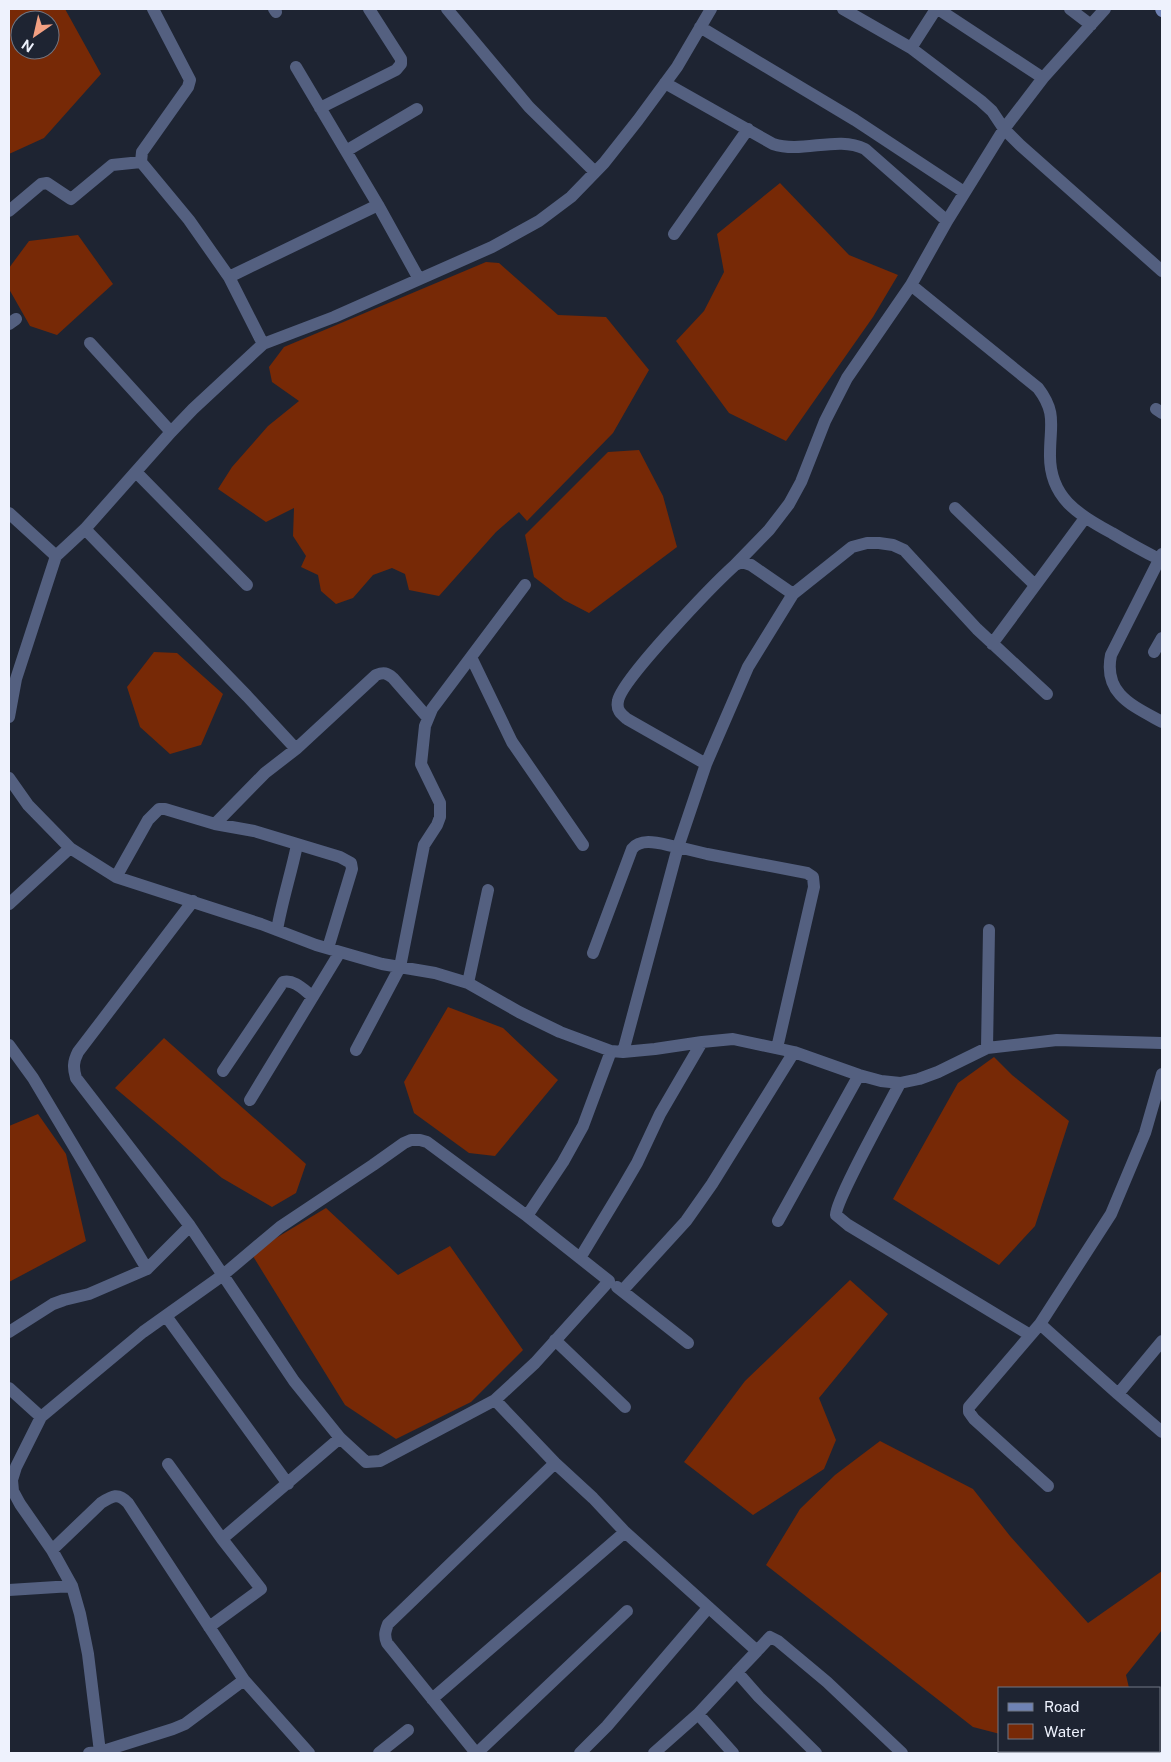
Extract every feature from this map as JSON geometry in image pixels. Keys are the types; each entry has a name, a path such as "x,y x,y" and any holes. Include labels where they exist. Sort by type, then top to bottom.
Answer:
{"street":[{"path":"153,9 190,80 188,87 142,152 141,162 189,220 229,277 263,344"},
{"path":"320,108 396,70 401,64 401,59 368,9"},
{"path":"447,9 529,107 595,172"},
{"path":"9,717 16,679 56,556 85,529 171,432 263,344 334,316 492,247 539,221 572,197 638,120 677,67 710,9"},
{"path":"843,9 911,48 981,101 992,111 1004,129 1162,271"},
{"path":"911,48 937,9 1042,78"},
{"path":"1070,9 1091,25"},
{"path":"706,764 627,720 619,712 617,702 619,696 634,675 676,627 769,530 790,504 801,482 824,421 847,378 911,285 964,192 1004,129 1042,78 1105,9"},
{"path":"700,27 859,123 964,192"},
{"path":"296,67 378,205 419,279"},
{"path":"665,83 748,130 783,147 856,144 865,149 947,221"},
{"path":"346,151 417,109"},
{"path":"674,234 748,130"},
{"path":"9,211 41,184 47,183 70,199 112,165 141,162"},
{"path":"229,277 378,205"},
{"path":"911,285 1038,388 1049,403 1052,415 1050,457 1053,476 1058,491 1068,504 1085,518 1161,557 1111,655 1109,666 1116,691 1129,704 1162,722"},
{"path":"90,343 171,432"},
{"path":"136,472 248,585"},
{"path":"955,508 1036,585"},
{"path":"9,512 56,556"},
{"path":"992,644 1085,518"},
{"path":"85,529 296,748"},
{"path":"527,1216 563,1162 583,1126 617,1051 660,920 678,847 706,764 748,667 793,594 852,548 867,543 894,545 904,550 992,644 1047,694"},
{"path":"735,565 742,562 751,565 793,594"},
{"path":"356,1050 400,967 424,846 437,825 441,811 440,803 421,764 420,756 428,718 432,709 525,585"},
{"path":"1154,652 1162,638"},
{"path":"470,657 512,742 583,845"},
{"path":"216,824 265,773 296,748 376,675 382,673 393,678 428,718"},
{"path":"9,778 28,805 70,848 116,877 334,950 400,967 435,973 468,983 519,1012 560,1032 617,1051 655,1049 702,1042 733,1040 794,1052 859,1075 881,1081 900,1083 938,1072 986,1048 1057,1040 1162,1043"},
{"path":"116,877 148,820 158,809 165,809 216,824 254,831 340,857 351,863 352,869 334,950 312,996 250,1100"},
{"path":"593,953 632,849 640,843 647,842 678,847 807,873 813,877 814,886 777,1048"},
{"path":"277,930 297,845"},
{"path":"9,904 70,848"},
{"path":"468,983 488,890"},
{"path":"193,902 78,1052 73,1068 76,1078 190,1226 294,1381 340,1438 366,1462 380,1461 495,1400 535,1363 609,1281"},
{"path":"986,1048 989,930"},
{"path":"223,1071 283,982 293,983 312,996"},
{"path":"580,1258 637,1163 660,1114 702,1042"},
{"path":"9,1045 33,1078 147,1269"},
{"path":"622,1291 686,1221 712,1184 794,1052"},
{"path":"1048,1486 974,1419 969,1412 969,1406 1040,1324 1111,1214 1145,1133 1162,1074"},
{"path":"778,1221 859,1075"},
{"path":"900,1083 835,1209 836,1215 848,1225 1030,1335"},
{"path":"244,1680 185,1724 97,1753 88,1654 72,1586 52,1550 20,1504 13,1491 12,1480 16,1467 41,1417 143,1332 223,1275 280,1226 404,1143 411,1140 427,1142 527,1216 688,1343"},
{"path":"9,1332 53,1304 89,1294 147,1269 190,1226"},
{"path":"166,1316 288,1484"},
{"path":"1040,1324 1162,1432"},
{"path":"555,1340 625,1407"},
{"path":"1118,1394 1162,1340"},
{"path":"9,1388 41,1417"},
{"path":"495,1400 625,1532 757,1651"},
{"path":"222,1539 340,1438"},
{"path":"555,1463 388,1624 384,1637 477,1753 627,1611"},
{"path":"168,1464 261,1589 209,1627"},
{"path":"52,1550 101,1503 110,1497 118,1495 123,1497 244,1680 309,1753"},
{"path":"432,1699 625,1532"},
{"path":"9,1590 72,1586"},
{"path":"580,1753 607,1726 708,1608"},
{"path":"654,1753 698,1714 770,1638 778,1641 827,1682 902,1753"},
{"path":"737,1672 759,1697 816,1753"},
{"path":"698,1714 733,1753"},
{"path":"379,1753 408,1730"}],"water":[{"path":"9,9 65,9 101,74 44,138 9,154"},
{"path":"780,183 849,255 898,275 873,317 786,441 729,413 676,341 704,311 724,272 717,234"},
{"path":"78,235 113,284 57,335 30,326 9,289 9,268 29,241"},
{"path":"486,262 499,263 558,315 606,317 649,370 613,433 527,521 519,512 496,532 439,596 409,590 405,574 392,568 373,575 353,598 336,604 321,591 318,575 301,567 306,556 293,536 294,508 266,522 218,489 232,467 268,426 299,401 272,382 269,367 284,347"},
{"path":"639,450 663,496 677,547 589,613 564,600 534,577 525,535 608,452"},
{"path":"154,652 177,653 223,694 201,745 170,754 140,727 127,687"},
{"path":"448,1007 503,1028 558,1080 495,1156 469,1153 414,1113 404,1082"},
{"path":"164,1038 306,1164 296,1193 272,1207 222,1178 115,1088"},
{"path":"994,1057 1012,1075 1069,1121 1035,1226 999,1265 893,1199 958,1083"},
{"path":"38,1114 66,1154 86,1241 9,1282 9,1126"},
{"path":"326,1208 398,1275 450,1246 523,1350 471,1402 396,1439 345,1405 251,1253"},
{"path":"850,1280 888,1314 819,1398 836,1440 824,1469 753,1515 684,1462 745,1381"},
{"path":"880,1441 973,1489 1010,1536 1088,1623 1162,1571 1162,1630 1126,1675 1129,1687 998,1687 998,1733 973,1727 766,1565 800,1509 835,1475"}]}
